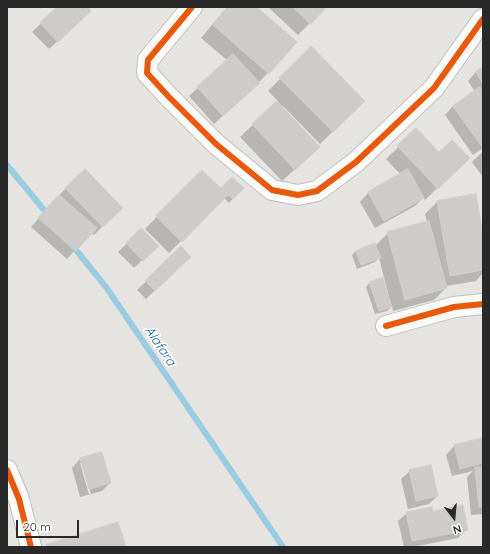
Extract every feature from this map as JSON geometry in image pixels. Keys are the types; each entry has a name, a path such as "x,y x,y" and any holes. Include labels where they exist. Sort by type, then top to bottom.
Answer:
{"street":[{"path":"192,7 148,60 147,73 216,144 272,190 298,195 316,191 356,162 373,146 434,88 483,20"},
{"path":"386,326 454,307 483,304"},
{"path":"7,470 19,499 31,547"}],"building":[{"path":"57,7 88,7 91,11 58,42 40,23"},
{"path":"228,7 257,7 297,42 269,74 213,25"},
{"path":"293,7 327,7 311,24"},
{"path":"311,46 365,101 333,132 279,78"},
{"path":"233,54 260,83 223,116 197,87"},
{"path":"483,67 483,84 476,72"},
{"path":"480,87 483,92 482,147 453,106"},
{"path":"277,101 320,147 295,170 252,124"},
{"path":"416,128 439,152 452,140 470,158 438,189 397,146"},
{"path":"85,169 123,208 103,227 65,188"},
{"path":"408,169 424,198 384,221 368,192"},
{"path":"202,170 228,195 182,242 156,216"},
{"path":"232,177 244,188 233,199 221,188"},
{"path":"476,194 483,235 483,270 450,276 437,201"},
{"path":"59,195 97,228 76,251 38,218"},
{"path":"429,221 447,288 405,300 387,232"},
{"path":"141,228 159,246 143,261 126,243"},
{"path":"375,243 381,258 361,265 356,251"},
{"path":"181,246 191,257 155,291 145,281"},
{"path":"383,278 392,307 379,311 369,282"},
{"path":"483,438 483,463 460,469 454,445"},
{"path":"102,452 111,483 89,489 80,458"},
{"path":"431,465 438,496 416,501 409,470"},
{"path":"483,467 483,507 479,507 475,468"},
{"path":"463,505 468,530 412,541 406,512 432,507 433,511"},
{"path":"118,522 126,547 46,547 46,545"}],"waterway":[{"name":"Alafara","path":"7,165 49,216"},
{"name":"Alafara","path":"72,245 106,287 283,547"}],"cycle path":[{"path":"192,7 148,60 147,73 216,144 272,190 298,195 317,191 356,162 434,88 483,19"},
{"path":"386,326 454,307 483,304"},
{"path":"7,470 19,499 31,547"}]}
